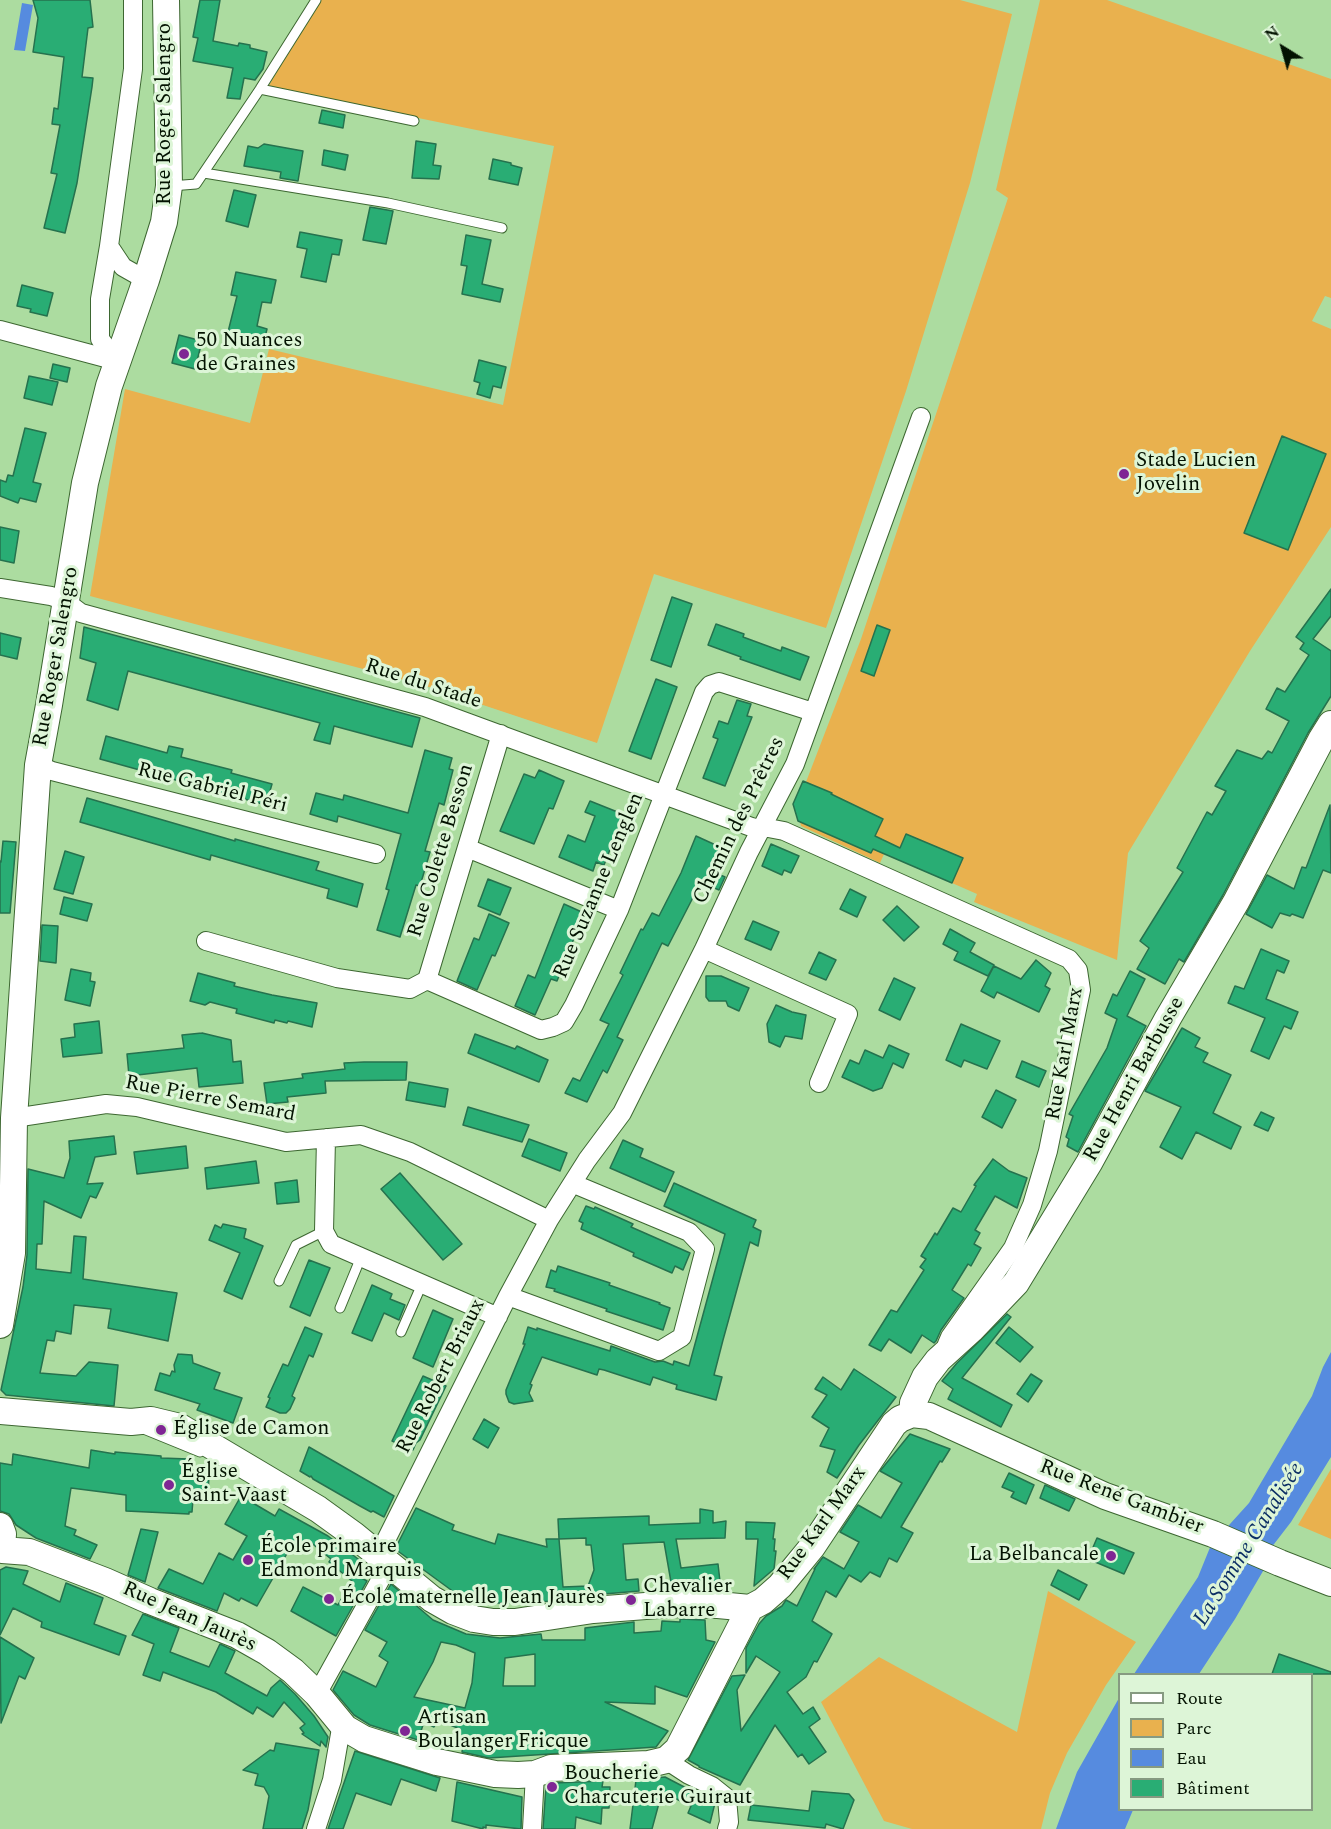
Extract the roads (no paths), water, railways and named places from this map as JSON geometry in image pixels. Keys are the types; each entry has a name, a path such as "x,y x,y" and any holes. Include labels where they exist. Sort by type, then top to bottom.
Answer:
{"street":[{"path":"117,362 100,339 100,299 133,69 133,0"},
{"name":"Rue Roger Salengro","path":"0,1325 12,1253 14,1118 38,765 65,601 72,573 85,483 109,386 164,222 169,186 166,0"},
{"path":"109,246 123,267 146,280"},
{"path":"0,330 117,362"},
{"name":"Chemin des Prêtres","path":"549,1220 574,1184 587,1160 622,1113 704,949 749,852 795,764 921,417"},
{"name":"Rue du Stade","path":"0,588 51,596 65,601 81,613 425,707 754,828 763,827"},
{"name":"Rue Suzanne Lenglen","path":"427,980 541,1030 564,1022 619,910 704,692 710,685 719,682 813,712"},
{"name":"Rue Henri Barbusse","path":"912,1414 913,1403 926,1377 938,1360 971,1330 1016,1283 1089,1162 1168,1018 1236,902 1331,724"},
{"name":"Rue Colette Besson","path":"427,980 501,734"},
{"name":"Rue Gabriel Péri","path":"38,765 52,771 376,854"},
{"name":"Rue Karl Marx","path":"763,827 784,831 1068,959 1078,970 1081,990 1048,1151 1032,1205 1013,1248 950,1337 946,1345 949,1350"},
{"path":"467,848 619,910"},
{"path":"206,941 338,978 410,990 427,980"},
{"path":"704,949 848,1014 819,1083"},
{"name":"Rue Pierre Semard","path":"14,1118 106,1104 137,1107 286,1142 361,1135 410,1152 549,1220"},
{"path":"326,1138 324,1231 331,1244 498,1317"},
{"path":"508,1296 659,1351 682,1337 705,1249 689,1232 574,1184"},
{"name":"Rue Robert Briaux","path":"317,1694 383,1575 382,1548 508,1296 549,1220"},
{"path":"0,1411 130,1422 151,1420 180,1427 318,1509 354,1535 432,1599 453,1611 474,1618 493,1622 516,1622 593,1610 672,1604 750,1608"},
{"name":"Rue Karl Marx","path":"666,1760 678,1749 750,1608 780,1586 812,1547 894,1424 912,1414"},
{"name":"Rue René Gambier","path":"912,1414 929,1416 1105,1497 1213,1534 1331,1583"},
{"name":"Rue Jean Jaurès","path":"1,1542 105,1581 237,1635 267,1652 293,1671 317,1694 345,1728 364,1739 437,1762 495,1774 535,1774 551,1768 650,1764 666,1760"},
{"path":"316,1829 332,1780 340,1734 345,1728"},
{"path":"666,1760 712,1786 727,1798 729,1822 726,1829"},
{"path":"532,1829 535,1774"}],"lane":[{"path":"169,186 196,184 316,0"},
{"path":"260,89 414,121"},
{"path":"204,173 388,203 502,228"},
{"path":"279,1281 296,1245 324,1231"},
{"path":"340,1308 361,1257"},
{"path":"401,1332 422,1284"}],"water":[{"path":"22,3 33,5 25,51 14,50"},
{"name":"La Somme Canalisée","path":"1331,1352 1331,1457 1291,1522 1271,1548 1266,1566 1235,1619 1200,1673 1135,1673 1198,1577 1211,1545 1249,1503 1312,1396"},
{"path":"1118,1700 1118,1811 1133,1811 1125,1829 1056,1829 1077,1772"}],"place":[{"name":"50 Nuances de Graines","path":"184,354"},
{"name":"Stade Lucien Jovelin","path":"1124,474"},
{"name":"Église de Camon","path":"161,1430"},
{"name":"Église Saint-Vaast","path":"169,1485"},
{"name":"La Belbancale","path":"1111,1556"},
{"name":"École primaire Edmond Marquis","path":"248,1560"},
{"name":"École maternelle Jean Jaurès","path":"329,1599"},
{"name":"Chevalier Labarre","path":"631,1600"},
{"name":"Artisan Boulanger Fricque","path":"405,1731"},
{"name":"Boucherie Charcuterie Guiraut","path":"552,1787"}]}
